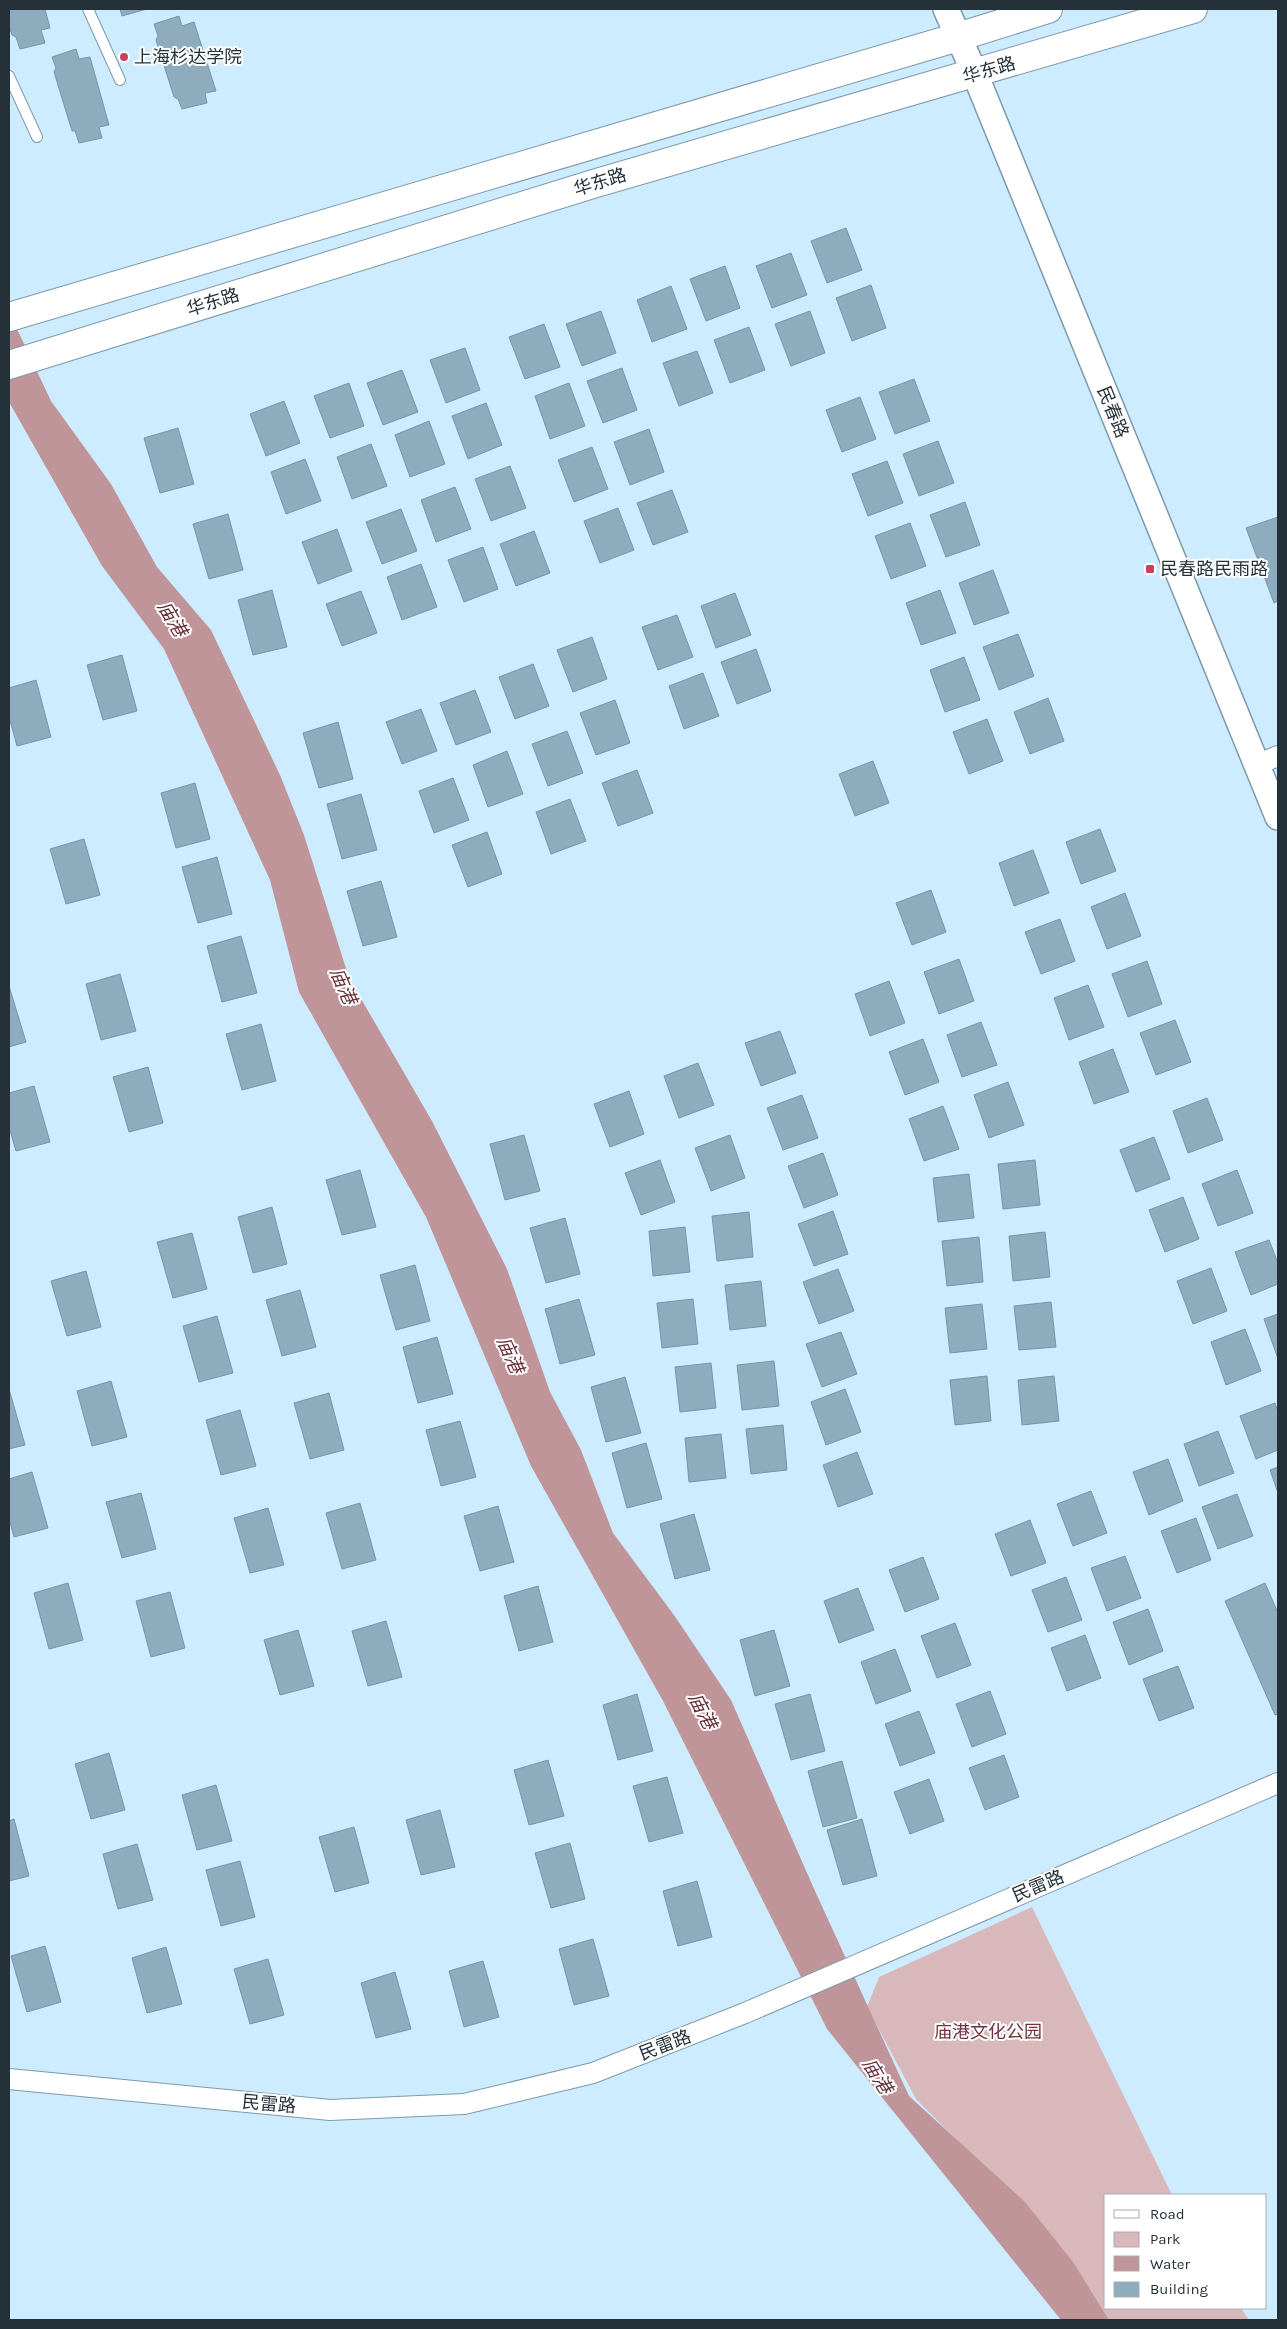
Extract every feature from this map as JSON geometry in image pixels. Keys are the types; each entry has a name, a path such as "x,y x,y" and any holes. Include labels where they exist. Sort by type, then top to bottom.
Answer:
{"highway":[{"path":"17,315 1048,9"},
{"name":"华东路","path":"9,365 594,184 1194,9"}],"street":[{"name":"民春路","path":"946,9 1267,760 1278,817"},
{"name":"民雷路","path":"9,2079 330,2110 464,2104 593,2073 745,2013 1278,1783"}],"lane":[{"path":"88,9 120,80"},
{"path":"9,76 37,137"}],"green space":[{"name":"庙港文化公园","path":"1032,1907 1172,2194 1104,2194 1104,2309 1242,2309 1249,2320 1101,2320 1032,2216 916,2099 867,2007 879,1977"}],"water":[{"name":"庙港","path":"9,312 51,401 111,484 157,567 211,630 280,775 304,835 349,978 432,1121 507,1269 550,1392 581,1450 613,1533 674,1615 731,1700 815,1891 909,2096 1025,2202 1073,2262 1109,2320 1061,2320 827,2029 663,1701 531,1466 426,1217 299,992 270,880 164,649 102,566 9,402"}],"building":[{"path":"9,9 45,9 50,28 41,30 45,43 20,49 16,37 12,35 9,26"},
{"path":"120,9 147,9 122,16"},
{"path":"179,16 182,26 194,22 216,91 205,93 207,103 182,109 178,99 174,97 156,40 158,36 154,24"},
{"path":"76,49 79,59 90,57 109,125 99,127 102,138 79,143 75,131 72,131 54,72 56,68 52,57"},
{"path":"846,228 862,270 827,283 811,241"},
{"path":"791,253 807,295 772,308 756,266"},
{"path":"725,266 740,308 706,321 690,279"},
{"path":"871,285 886,328 852,341 836,298"},
{"path":"671,286 687,329 652,342 637,300"},
{"path":"601,311 616,353 582,366 566,324"},
{"path":"810,311 825,353 791,366 775,324"},
{"path":"544,324 560,367 525,379 509,337"},
{"path":"749,327 765,370 730,383 714,340"},
{"path":"465,348 480,390 446,403 430,360"},
{"path":"697,351 713,393 679,406 663,363"},
{"path":"622,368 637,410 603,423 587,381"},
{"path":"402,370 418,412 383,425 367,383"},
{"path":"914,379 930,421 895,434 879,392"},
{"path":"349,383 364,426 330,438 314,396"},
{"path":"569,383 585,426 550,439 535,396"},
{"path":"860,397 876,439 842,452 826,410"},
{"path":"284,401 300,443 266,456 250,414"},
{"path":"486,403 502,445 468,459 452,416"},
{"path":"429,421 445,464 410,477 395,435"},
{"path":"178,428 194,484 160,493 144,438"},
{"path":"649,429 664,472 630,485 614,442"},
{"path":"938,441 954,483 919,496 903,454"},
{"path":"371,444 387,486 352,499 337,457"},
{"path":"592,447 608,489 574,502 558,460"},
{"path":"305,459 321,501 286,514 271,472"},
{"path":"887,461 903,503 868,516 852,474"},
{"path":"510,466 526,508 491,521 475,479"},
{"path":"455,487 471,529 436,542 421,500"},
{"path":"672,490 688,532 653,545 637,503"},
{"path":"965,502 980,545 946,557 930,515"},
{"path":"618,508 634,550 600,563 584,521"},
{"path":"401,509 417,551 382,564 366,522"},
{"path":"228,514 243,570 209,579 193,524"},
{"path":"1278,517 1278,601 1274,603 1246,528"},
{"path":"910,523 926,566 891,579 875,536"},
{"path":"337,529 352,571 318,584 302,542"},
{"path":"534,531 550,573 516,586 500,544"},
{"path":"483,547 498,589 464,602 448,560"},
{"path":"421,564 437,607 402,620 387,577"},
{"path":"993,570 1009,613 974,625 959,583"},
{"path":"272,590 287,647 253,655 238,600"},
{"path":"940,590 956,633 921,645 906,603"},
{"path":"361,591 377,633 342,646 326,604"},
{"path":"735,593 751,635 716,648 701,606"},
{"path":"677,615 693,657 658,670 642,627"},
{"path":"1018,634 1034,676 999,690 983,647"},
{"path":"592,637 607,679 573,692 557,650"},
{"path":"756,649 771,691 737,704 721,662"},
{"path":"122,655 137,711 103,720 87,665"},
{"path":"964,657 980,700 945,712 930,670"},
{"path":"533,664 549,706 515,719 499,677"},
{"path":"703,673 719,716 684,729 669,686"},
{"path":"36,680 51,737 17,746 9,717 9,688"},
{"path":"475,690 491,732 456,745 440,703"},
{"path":"1048,698 1064,741 1030,754 1014,712"},
{"path":"615,700 630,743 596,755 580,713"},
{"path":"421,709 437,751 402,764 386,722"},
{"path":"987,719 1003,761 969,774 953,732"},
{"path":"338,722 353,779 319,788 303,733"},
{"path":"567,731 583,773 548,786 532,744"},
{"path":"507,751 523,794 488,807 473,765"},
{"path":"873,761 889,803 855,816 839,774"},
{"path":"637,770 653,813 618,826 602,783"},
{"path":"453,778 469,820 434,833 419,791"},
{"path":"195,783 210,839 176,848 161,793"},
{"path":"361,794 377,850 342,859 327,804"},
{"path":"570,799 586,841 551,854 536,812"},
{"path":"1100,829 1116,871 1081,884 1066,842"},
{"path":"487,832 502,874 468,887 452,845"},
{"path":"84,839 100,895 66,904 50,849"},
{"path":"1033,850 1049,893 1014,906 999,863"},
{"path":"217,857 232,914 198,923 182,867"},
{"path":"381,881 397,937 363,946 347,891"},
{"path":"931,890 946,932 912,945 896,903"},
{"path":"1125,893 1141,936 1107,949 1091,907"},
{"path":"1060,919 1075,961 1041,974 1025,932"},
{"path":"241,936 257,993 222,1002 207,946"},
{"path":"959,959 974,1001 939,1014 924,972"},
{"path":"1147,961 1162,1004 1128,1017 1112,974"},
{"path":"120,974 136,1031 101,1040 86,984"},
{"path":"889,981 905,1023 870,1036 855,994"},
{"path":"1088,985 1104,1027 1069,1040 1054,998"},
{"path":"9,986 26,1042 9,1047"},
{"path":"1175,1020 1191,1062 1156,1075 1140,1033"},
{"path":"981,1022 997,1065 962,1077 947,1035"},
{"path":"261,1024 276,1081 242,1090 226,1034"},
{"path":"780,1031 796,1073 761,1086 745,1043"},
{"path":"923,1039 939,1082 905,1095 889,1052"},
{"path":"1113,1049 1129,1092 1094,1104 1079,1062"},
{"path":"698,1063 714,1105 679,1118 664,1076"},
{"path":"148,1067 163,1123 129,1132 113,1077"},
{"path":"1008,1082 1024,1125 989,1138 974,1095"},
{"path":"34,1086 50,1142 16,1151 9,1127 9,1093"},
{"path":"629,1091 644,1134 610,1147 594,1104"},
{"path":"802,1095 818,1138 783,1150 767,1108"},
{"path":"1207,1098 1223,1140 1188,1153 1173,1111"},
{"path":"943,1106 959,1149 924,1161 909,1119"},
{"path":"524,1135 540,1191 505,1200 490,1144"},
{"path":"730,1135 745,1178 711,1191 695,1148"},
{"path":"1154,1137 1170,1179 1136,1192 1120,1150"},
{"path":"823,1153 838,1195 804,1208 788,1166"},
{"path":"660,1160 675,1202 641,1215 625,1173"},
{"path":"1035,1160 1040,1205 1003,1209 998,1164"},
{"path":"360,1170 376,1227 342,1235 326,1180"},
{"path":"1237,1170 1253,1213 1218,1226 1202,1184"},
{"path":"969,1174 974,1218 938,1222 933,1178"},
{"path":"1183,1197 1199,1239 1165,1252 1149,1210"},
{"path":"272,1207 287,1264 253,1273 238,1217"},
{"path":"833,1211 848,1254 814,1266 798,1224"},
{"path":"749,1212 753,1257 717,1261 712,1216"},
{"path":"565,1218 580,1274 546,1283 530,1228"},
{"path":"685,1227 690,1272 653,1276 649,1231"},
{"path":"1045,1232 1050,1277 1013,1281 1009,1236"},
{"path":"192,1233 207,1289 173,1298 157,1242"},
{"path":"979,1237 983,1282 947,1286 942,1241"},
{"path":"1269,1240 1278,1263 1278,1284 1251,1295 1235,1252"},
{"path":"415,1265 430,1321 396,1330 380,1275"},
{"path":"1211,1268 1227,1311 1193,1324 1177,1281"},
{"path":"838,1269 854,1311 819,1324 803,1282"},
{"path":"86,1271 101,1327 67,1336 51,1281"},
{"path":"761,1281 766,1326 730,1330 725,1285"},
{"path":"300,1290 316,1347 282,1356 266,1300"},
{"path":"579,1299 595,1355 560,1364 545,1309"},
{"path":"693,1299 698,1344 662,1348 657,1303"},
{"path":"1051,1302 1056,1347 1019,1350 1014,1306"},
{"path":"982,1304 987,1349 950,1353 945,1308"},
{"path":"1278,1314 1278,1359 1264,1319"},
{"path":"217,1316 233,1373 199,1382 183,1326"},
{"path":"1245,1329 1261,1371 1226,1385 1211,1342"},
{"path":"841,1332 857,1374 822,1387 806,1344"},
{"path":"437,1337 453,1394 418,1403 403,1347"},
{"path":"774,1361 779,1406 742,1410 737,1365"},
{"path":"711,1363 716,1408 680,1412 675,1367"},
{"path":"987,1376 991,1421 955,1425 950,1380"},
{"path":"1054,1376 1059,1421 1022,1425 1018,1380"},
{"path":"625,1377 641,1433 606,1442 591,1387"},
{"path":"111,1381 127,1437 92,1446 77,1391"},
{"path":"9,1389 25,1445 9,1449"},
{"path":"845,1389 861,1432 826,1445 811,1402"},
{"path":"329,1393 344,1450 310,1459 294,1403"},
{"path":"1275,1403 1278,1412 1278,1450 1256,1459 1240,1416"},
{"path":"240,1410 256,1466 221,1475 206,1420"},
{"path":"460,1421 476,1477 441,1486 426,1430"},
{"path":"783,1425 787,1470 751,1474 746,1429"},
{"path":"1218,1431 1234,1473 1199,1486 1184,1444"},
{"path":"721,1434 726,1478 689,1482 685,1438"},
{"path":"646,1443 662,1499 627,1508 612,1453"},
{"path":"857,1452 873,1494 838,1507 823,1465"},
{"path":"1168,1459 1183,1501 1149,1515 1133,1472"},
{"path":"1278,1467 1278,1493 1270,1470"},
{"path":"32,1472 48,1528 14,1537 9,1519 9,1479"},
{"path":"1091,1491 1107,1533 1073,1546 1057,1504"},
{"path":"141,1493 156,1549 122,1558 106,1502"},
{"path":"1237,1494 1253,1536 1218,1549 1202,1507"},
{"path":"360,1503 376,1560 342,1569 326,1513"},
{"path":"498,1506 514,1562 480,1571 464,1516"},
{"path":"268,1508 284,1565 250,1573 234,1518"},
{"path":"694,1514 710,1570 675,1579 660,1524"},
{"path":"1196,1518 1211,1560 1177,1573 1161,1531"},
{"path":"1030,1520 1046,1563 1011,1576 995,1534"},
{"path":"1125,1556 1141,1598 1107,1611 1091,1568"},
{"path":"923,1557 939,1599 905,1612 889,1570"},
{"path":"1066,1577 1082,1620 1048,1632 1032,1590"},
{"path":"68,1583 83,1640 49,1649 34,1593"},
{"path":"1265,1583 1278,1613 1278,1714 1275,1715 1225,1601"},
{"path":"538,1586 553,1642 519,1651 504,1596"},
{"path":"858,1588 874,1630 839,1643 824,1601"},
{"path":"170,1592 185,1648 151,1657 136,1601"},
{"path":"1148,1609 1163,1651 1129,1665 1113,1622"},
{"path":"386,1621 402,1677 368,1686 352,1631"},
{"path":"955,1623 971,1665 937,1678 921,1636"},
{"path":"298,1630 314,1686 280,1695 264,1640"},
{"path":"774,1630 790,1686 755,1696 740,1640"},
{"path":"1085,1635 1101,1678 1067,1691 1051,1648"},
{"path":"895,1649 911,1691 876,1704 861,1662"},
{"path":"1178,1666 1194,1708 1159,1721 1143,1679"},
{"path":"990,1691 1006,1734 972,1747 956,1704"},
{"path":"637,1694 653,1751 618,1760 603,1705"},
{"path":"810,1694 825,1751 791,1760 775,1704"},
{"path":"919,1711 935,1753 900,1766 885,1724"},
{"path":"109,1753 125,1810 91,1819 75,1764"},
{"path":"1004,1755 1019,1797 985,1810 969,1768"},
{"path":"548,1760 564,1816 529,1825 514,1770"},
{"path":"842,1761 857,1818 823,1827 808,1771"},
{"path":"667,1777 683,1833 649,1842 633,1786"},
{"path":"929,1779 944,1821 910,1834 894,1792"},
{"path":"216,1785 232,1841 197,1850 182,1795"},
{"path":"440,1810 455,1867 421,1875 406,1820"},
{"path":"14,1819 29,1876 9,1881 9,1821"},
{"path":"862,1819 877,1876 843,1885 827,1830"},
{"path":"354,1827 369,1883 335,1892 319,1837"},
{"path":"570,1843 585,1899 551,1908 535,1853"},
{"path":"137,1844 153,1900 118,1909 103,1854"},
{"path":"240,1861 255,1917 221,1926 206,1870"},
{"path":"697,1881 712,1937 678,1946 663,1891"},
{"path":"593,1939 609,1996 574,2005 559,1949"},
{"path":"45,1946 61,2002 27,2012 11,1956"},
{"path":"166,1947 182,2004 147,2013 132,1958"},
{"path":"268,1959 284,2015 250,2024 234,1969"},
{"path":"483,1961 499,2017 464,2027 449,1971"},
{"path":"395,1972 411,2029 376,2038 361,1983"}],"place":[{"name":"上海杉达学院","path":"124,57"},
{"name":"民春路民雨路","path":"1150,569"}]}
